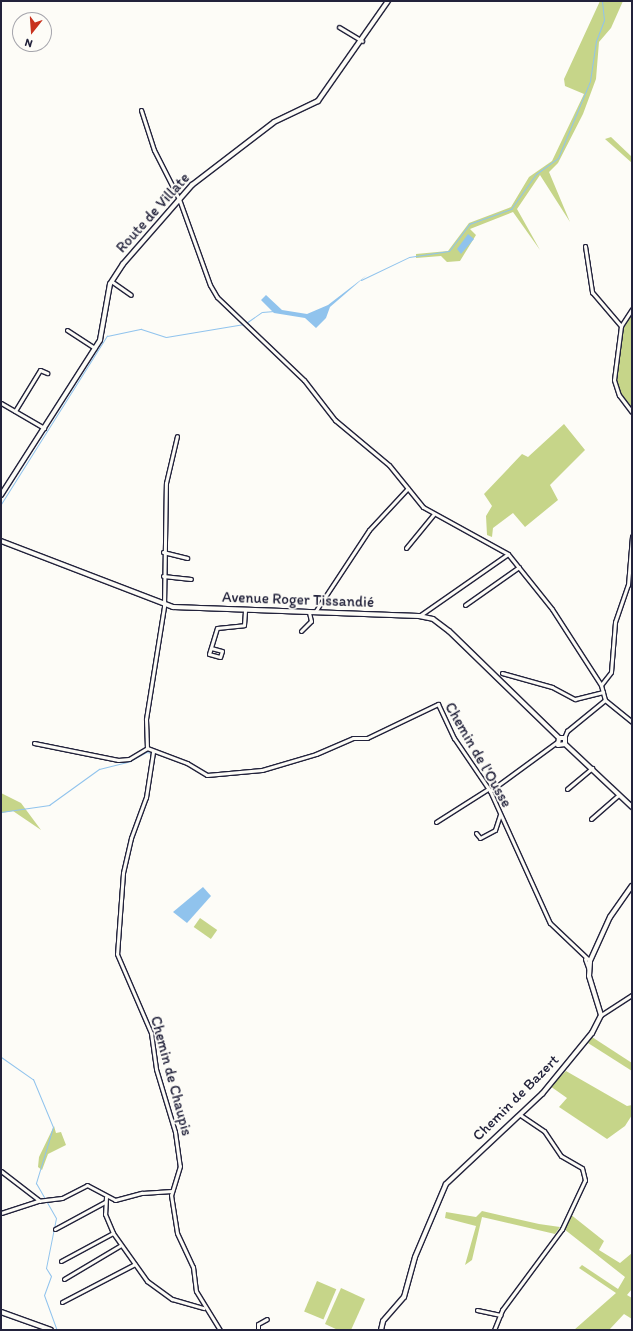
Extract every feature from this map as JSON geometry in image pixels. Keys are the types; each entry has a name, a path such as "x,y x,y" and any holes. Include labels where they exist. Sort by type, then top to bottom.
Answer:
{"street":[{"name":"Route de Villate","path":"111,281 192,185 274,122 318,101 362,41 388,1"},
{"path":"339,27 362,41"},
{"path":"141,110 154,150 179,199 210,285 236,316 304,380 335,420 389,465 433,515 496,544 508,554 552,609 601,685 605,700 632,722"},
{"path":"585,246 592,292 621,326"},
{"path":"1,495 95,348 103,330 111,281 131,296"},
{"path":"632,309 621,326 614,380 619,395 632,412"},
{"path":"67,330 95,348"},
{"path":"14,411 40,370 47,373"},
{"path":"1,403 44,428"},
{"path":"34,743 118,760 129,759 147,748 146,720 164,604 163,552 168,516 166,483 177,436"},
{"path":"315,612 369,530 408,488"},
{"path":"406,548 433,515"},
{"path":"601,685 611,672 615,622 628,585 632,536"},
{"name":"Avenue Roger Tissandié","path":"1,541 164,604 245,610 419,616 444,625 560,739"},
{"path":"163,552 187,558"},
{"path":"419,616 508,554"},
{"path":"465,605 519,566"},
{"path":"163,576 191,579"},
{"path":"211,648 217,628 244,625 245,610"},
{"path":"301,631 311,621 309,612"},
{"path":"502,673 552,687 575,699 603,692"},
{"path":"436,822 489,790 560,739 567,731 605,700"},
{"name":"Chemin de l'Ousse","path":"147,748 153,752 187,763 207,775 262,770 316,754 353,738 367,738 438,704 454,738 489,790 550,923 585,959 590,961"},
{"path":"560,739 632,807"},
{"path":"560,739 561,746 566,744"},
{"name":"Chemin de Chaupis","path":"153,752 146,797 131,838 123,873 116,947 119,964 151,1033 156,1069 175,1132 180,1166 178,1180 172,1191 177,1234 193,1267 196,1291 204,1308 220,1330"},
{"path":"567,789 592,768"},
{"path":"591,819 619,795"},
{"path":"476,833 480,838 495,830 500,814"},
{"path":"632,886 610,917 590,961 589,970 601,1015 632,995"},
{"name":"Chemin de l'Ousse","path":"585,959 589,970"},
{"name":"Chemin de Bazert","path":"381,1330 404,1297 432,1214 446,1184 520,1115 584,1045 601,1015"},
{"path":"494,1330 500,1315 562,1229 583,1187 584,1171 561,1156 544,1131 520,1115"},
{"path":"1,1171 40,1201"},
{"path":"1,1213 40,1201 53,1201 87,1185 106,1197 115,1200 142,1192 172,1191"},
{"path":"106,1197 104,1202 113,1233 147,1281 164,1295 204,1308"},
{"path":"55,1229 104,1202"},
{"path":"61,1261 113,1233"},
{"path":"64,1279 122,1245"},
{"path":"62,1302 135,1264"},
{"path":"478,1310 500,1315"},
{"path":"1,1312 51,1330"},
{"path":"258,1330 258,1324 267,1319"}],"green space":[{"path":"600,1 623,1 611,28 599,42 596,79 583,114 558,163 549,172 570,222 540,175 517,209 540,250 513,212 470,229 476,235 460,261 447,262 441,256 416,258 416,254 448,251 469,223 511,207 529,177 552,161 584,94 565,86 564,79"},
{"path":"611,137 632,157 632,163 605,139"},
{"path":"632,311 632,409 620,393 616,379 624,324"},
{"path":"564,424 585,450 550,485 558,500 525,527 513,513 493,528 492,537 487,535 486,516 492,506 484,494 522,454 528,457"},
{"path":"1,793 21,803 41,830 13,811 1,813"},
{"path":"200,918 217,930 211,939 194,927"},
{"path":"592,1037 632,1063 632,1071 588,1043"},
{"path":"566,1071 627,1106 632,1105 632,1115 625,1126 607,1139 559,1107 567,1098 550,1086"},
{"path":"54,1126 56,1133 61,1132 66,1145 48,1154 42,1170 38,1167 39,1157"},
{"path":"482,1211 539,1224 560,1227 555,1234 482,1217 472,1260 465,1265 476,1226 445,1218 446,1212 476,1217"},
{"path":"570,1214 604,1241 599,1250 620,1263 632,1253 632,1289 627,1295 632,1298 632,1319 624,1314 609,1330 574,1330 616,1293 579,1268 582,1265 618,1289 625,1277 564,1229"},
{"path":"317,1281 336,1289 323,1320 304,1311"},
{"path":"341,1288 365,1299 351,1330 338,1330 325,1324"}],"water":[{"path":"468,234 474,239 461,254 457,249"},
{"path":"367,275 330,307 326,318 316,328 305,318 274,313 261,300 266,295 282,310 307,314 328,305"},
{"path":"203,887 211,896 187,923 173,912"}],"waterway":[{"path":"361,280 409,257 449,251 469,224 511,209 536,174 558,158 590,81 596,41 604,20 602,1"},
{"path":"246,323 262,312 274,311"},
{"path":"1,504 107,336 141,329 166,337 244,324"},
{"path":"1,812 49,805 99,769 130,761 146,752 152,753"},
{"path":"1,1057 33,1079 53,1127 36,1183 56,1218 46,1268 51,1276 44,1295 57,1330"}]}
